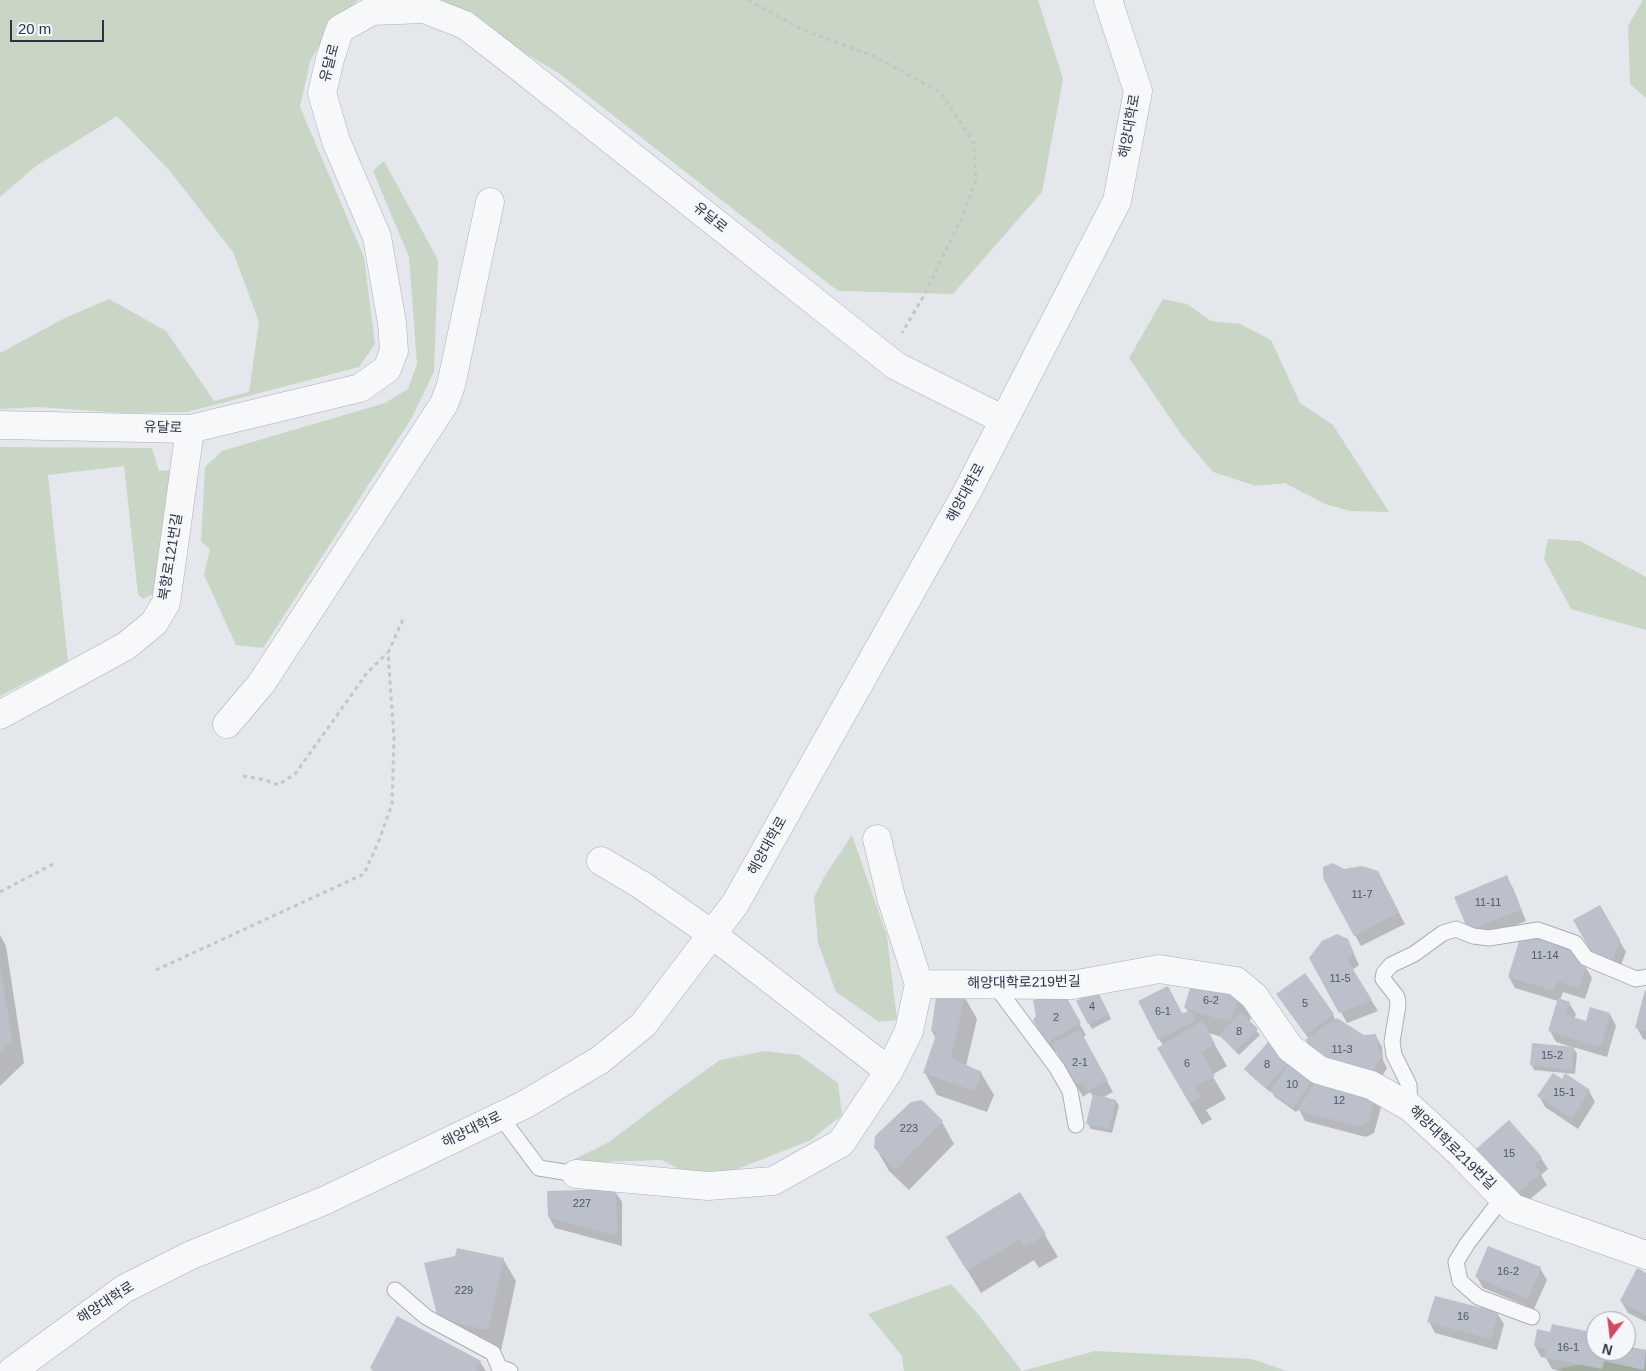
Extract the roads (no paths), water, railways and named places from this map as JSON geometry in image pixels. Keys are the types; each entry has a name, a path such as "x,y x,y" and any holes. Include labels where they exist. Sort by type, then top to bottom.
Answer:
{"street":[{"name":"해양대학로","path":"12,1371 86,1316 132,1285 189,1256 326,1200 546,1093 600,1060 643,1025 735,904 967,492 1117,201 1138,91 1108,0"},
{"name":"유달로","path":"0,425 190,429 360,388 387,369 394,351 394,342 377,237 336,140 322,93 330,59 340,29 372,10 424,9 465,25 896,366 1004,420"},
{"path":"227,724 261,684 444,404 455,365 490,202"},
{"name":"북항로121번길","path":"0,715 126,646 154,623 166,603 190,429"},
{"path":"576,1174 708,1186 773,1181 841,1143 889,1071 909,1031 919,984 891,897 877,839"},
{"path":"601,861 643,886 712,935 889,1071"},
{"name":"해양대학로219번길","path":"919,984 1072,985 1159,969 1236,981 1254,996 1290,1048 1320,1070 1371,1085 1410,1107 1460,1153 1513,1208 1646,1255"}],"lane":[{"path":"1410,1107 1409,1085 1394,1055 1392,1042 1398,1005 1397,997 1383,979 1384,973 1390,965 1414,954 1443,933 1456,929 1473,936 1489,938 1538,930 1575,943 1586,958 1636,979 1646,977"},
{"path":"994,984 1057,1068 1070,1091 1076,1125"},
{"path":"500,1116 539,1168 576,1174"},
{"path":"1503,1197 1467,1244 1456,1262 1460,1281 1478,1297 1532,1317"},
{"path":"395,1290 426,1317 493,1353 499,1367 510,1371"}]}
